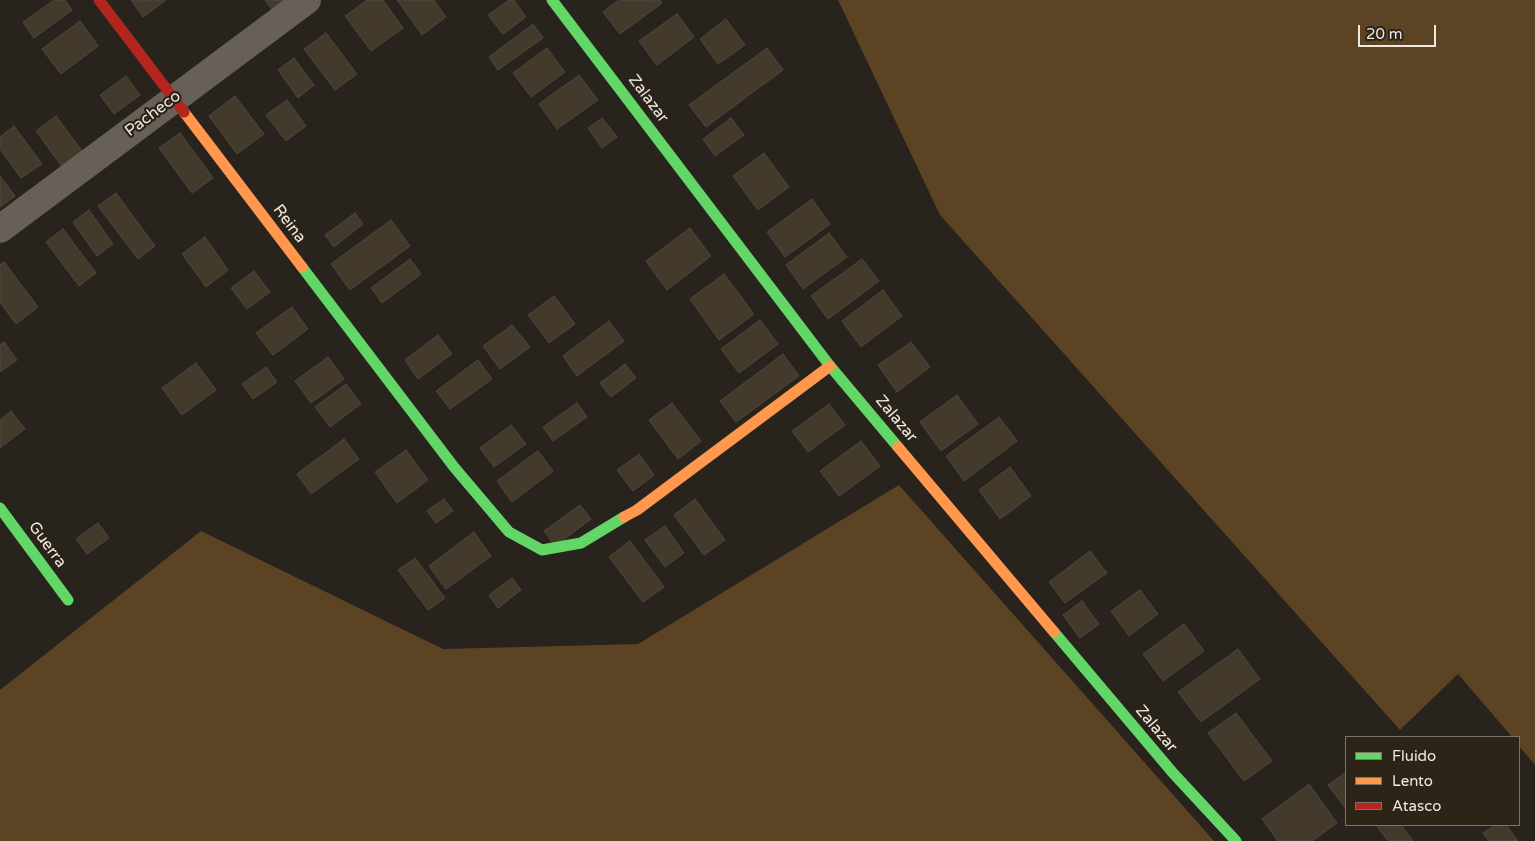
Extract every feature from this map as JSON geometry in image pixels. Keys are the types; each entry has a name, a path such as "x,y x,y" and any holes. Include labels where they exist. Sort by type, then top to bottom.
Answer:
{"street":[{"name":"Reina","path":"99,0 454,467 509,532 542,550 581,543 637,510 830,366"},
{"name":"Pacheco","path":"0,229 307,0"},
{"name":"Zalazar","path":"552,0 830,366 1172,773 1236,841"},
{"name":"Guerra","path":"0,508 68,600"}],"shaded area":[{"path":"838,0 1535,0 1535,765 1520,747 1520,736 1511,736 1458,674 1400,730 940,215"},
{"path":"899,485 1214,841 0,841 0,690 201,531 443,649 638,644"}],"building":[{"path":"54,0 65,0 72,10 34,38 23,22"},
{"path":"131,0 166,0 143,17"},
{"path":"265,0 287,0 273,11"},
{"path":"367,0 383,0 403,28 371,51 345,16"},
{"path":"397,0 434,0 446,17 422,35"},
{"path":"509,0 514,0 526,17 503,34 488,15"},
{"path":"619,0 660,0 662,3 620,34 603,12"},
{"path":"677,14 694,37 657,65 639,41"},
{"path":"726,19 745,45 718,64 700,39"},
{"path":"80,21 98,46 61,74 42,49"},
{"path":"533,24 543,38 498,70 489,57"},
{"path":"326,33 357,74 335,90 304,49"},
{"path":"547,48 565,72 531,97 513,73"},
{"path":"767,48 783,70 706,127 689,105"},
{"path":"294,58 314,85 298,98 278,70"},
{"path":"579,75 598,100 557,129 539,104"},
{"path":"126,76 140,95 114,114 100,95"},
{"path":"235,96 264,134 237,154 209,116"},
{"path":"287,100 306,126 286,141 266,115"},
{"path":"56,116 83,152 62,167 36,131"},
{"path":"602,118 617,137 602,148 588,128"},
{"path":"731,118 744,135 715,156 703,139"},
{"path":"14,126 42,164 21,178 0,149 0,137"},
{"path":"180,133 213,178 192,193 159,148"},
{"path":"764,153 789,187 758,210 733,176"},
{"path":"0,176 15,196 0,207"},
{"path":"116,193 155,246 138,259 98,206"},
{"path":"812,199 830,224 785,257 767,232"},
{"path":"89,210 113,244 97,256 73,222"},
{"path":"355,213 363,224 334,247 325,235"},
{"path":"391,220 410,246 350,290 331,264"},
{"path":"690,228 711,256 667,290 646,261"},
{"path":"63,229 96,273 79,286 46,242"},
{"path":"829,233 847,257 803,289 786,265"},
{"path":"205,237 228,270 206,287 182,254"},
{"path":"410,259 421,274 382,303 371,288"},
{"path":"862,259 879,281 828,319 811,296"},
{"path":"4,262 38,307 16,324 0,302 0,265"},
{"path":"254,271 270,292 247,309 231,288"},
{"path":"724,274 754,314 719,340 690,299"},
{"path":"883,290 902,316 861,347 842,321"},
{"path":"554,296 575,324 549,343 528,315"},
{"path":"292,307 308,329 273,355 256,333"},
{"path":"760,320 778,344 739,373 721,349"},
{"path":"609,321 624,341 577,376 563,356"},
{"path":"512,325 530,347 500,369 483,346"},
{"path":"438,335 452,354 418,379 405,360"},
{"path":"4,342 17,360 0,372 0,345"},
{"path":"911,342 930,367 897,392 878,365"},
{"path":"783,354 799,376 736,422 720,401"},
{"path":"328,357 344,379 311,403 295,381"},
{"path":"478,360 492,379 450,409 436,391"},
{"path":"196,363 216,390 182,415 162,388"},
{"path":"625,364 636,378 611,397 600,383"},
{"path":"266,367 277,382 253,399 242,384"},
{"path":"346,384 361,404 330,427 315,407"},
{"path":"957,395 978,424 941,451 920,422"},
{"path":"577,403 587,417 553,441 543,427"},
{"path":"672,403 701,441 678,459 649,420"},
{"path":"829,404 845,425 808,452 792,431"},
{"path":"11,411 25,429 0,448 0,420"},
{"path":"999,417 1017,441 964,481 946,456"},
{"path":"511,425 526,444 494,467 480,448"},
{"path":"344,439 359,459 311,494 297,474"},
{"path":"861,441 880,466 839,496 820,471"},
{"path":"406,450 428,480 397,503 375,472"},
{"path":"538,451 553,471 512,502 497,481"},
{"path":"639,454 654,475 633,491 617,470"},
{"path":"1010,467 1031,496 1000,519 979,490"},
{"path":"444,499 453,511 436,523 427,511"},
{"path":"695,499 725,540 704,555 674,515"},
{"path":"580,505 591,519 555,546 544,531"},
{"path":"98,523 109,538 87,554 76,539"},
{"path":"665,526 684,553 665,567 645,540"},
{"path":"474,532 491,556 446,589 429,566"},
{"path":"630,541 664,587 643,602 609,557"},
{"path":"1090,551 1107,573 1065,603 1049,582"},
{"path":"415,558 445,598 428,610 398,570"},
{"path":"512,578 521,590 498,608 489,595"},
{"path":"1140,590 1158,614 1129,636 1111,611"},
{"path":"1082,601 1099,624 1080,638 1063,615"},
{"path":"1184,624 1204,651 1163,681 1143,654"},
{"path":"1238,649 1260,679 1201,722 1178,692"},
{"path":"1236,713 1272,761 1244,781 1208,733"},
{"path":"1345,773 1345,808 1328,785"},
{"path":"1309,784 1337,823 1312,841 1278,841 1262,819"},
{"path":"1377,826 1402,826 1413,841 1388,841"},
{"path":"1494,826 1507,826 1518,841 1489,841 1483,833"}],"traffic: fast":[{"path":"552,0 830,366 898,447"},
{"path":"302,267 454,467 509,532 542,550 581,543 624,517"},
{"path":"0,508 68,600"},
{"path":"1054,632 1173,773 1236,841"}],"traffic: slow":[{"path":"184,112 302,267"},
{"path":"624,517 637,510 830,366"},
{"path":"898,447 1054,632"}],"traffic: jam":[{"path":"99,0 184,112"}]}
